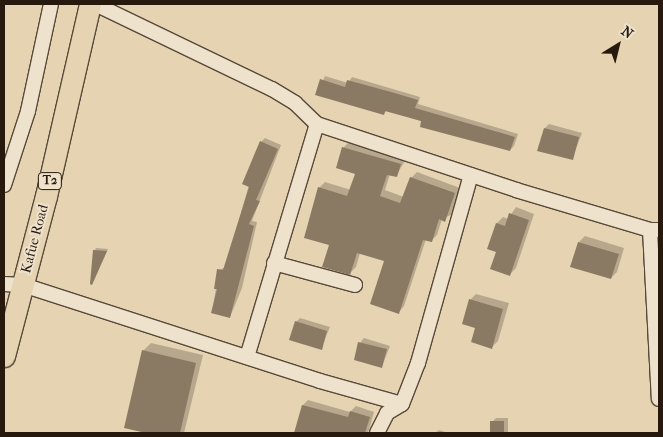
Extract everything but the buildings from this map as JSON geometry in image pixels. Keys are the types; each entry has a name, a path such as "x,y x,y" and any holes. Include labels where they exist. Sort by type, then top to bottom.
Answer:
{"highway":[{"name":"Kafue Road","path":"4,356 13,284 90,4"}],"street":[{"path":"4,185 28,111 51,4"},
{"path":"95,4 272,89 295,103 317,124 471,175 654,230 659,399"},
{"path":"247,357 317,124"},
{"path":"377,433 387,413 402,404 418,363 471,175"},
{"path":"274,263 355,285"},
{"path":"13,284 402,404"}]}
